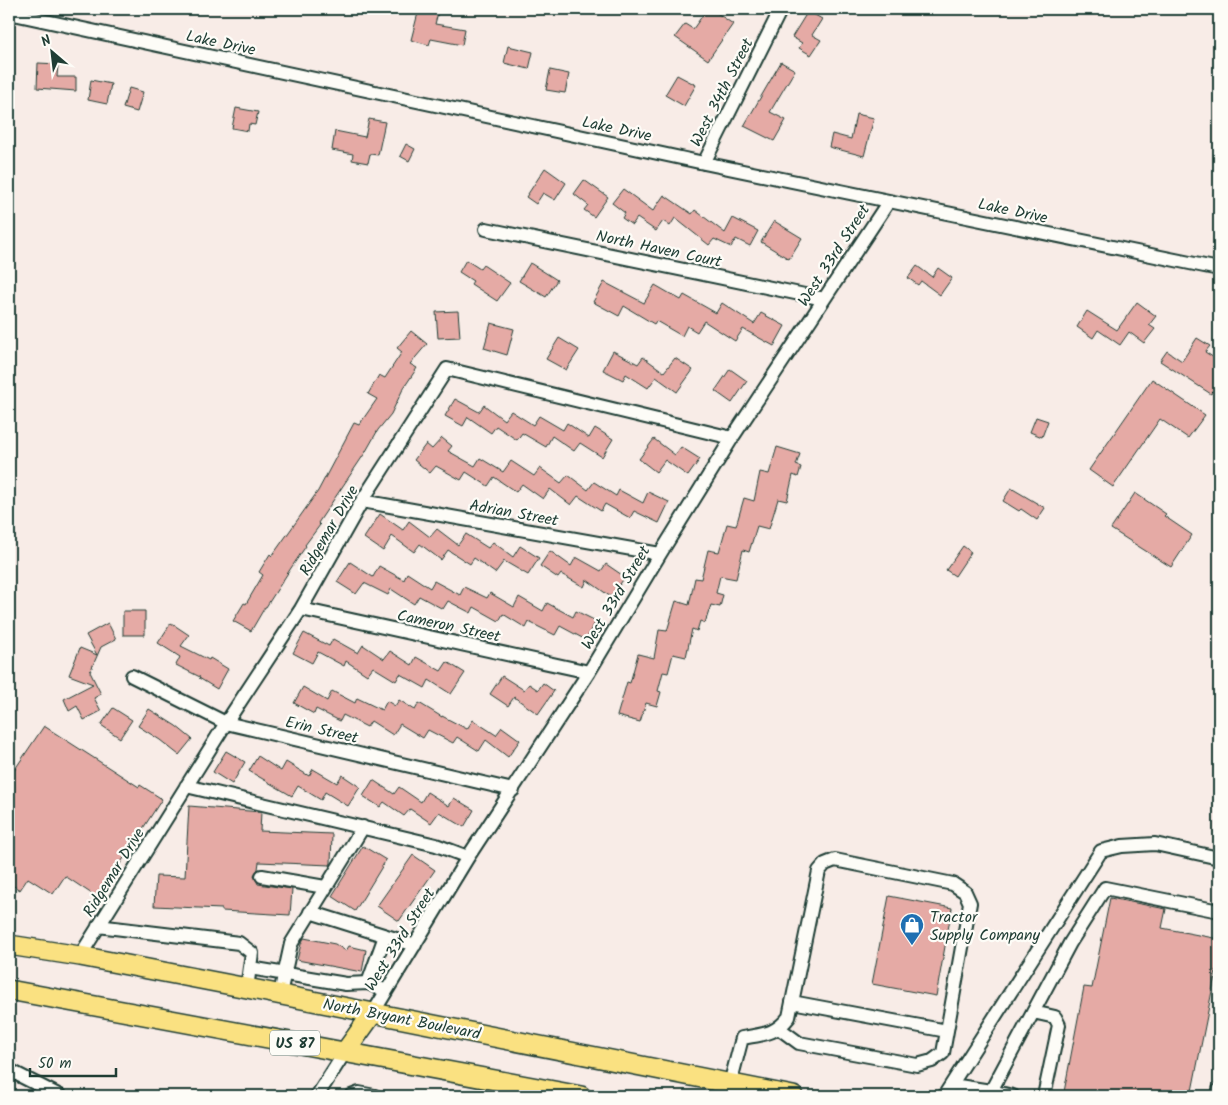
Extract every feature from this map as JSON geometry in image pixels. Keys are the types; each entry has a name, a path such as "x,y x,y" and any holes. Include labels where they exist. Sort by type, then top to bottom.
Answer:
{"highway":[{"name":"North Bryant Boulevard","path":"9,945 80,956 280,994 793,1096"},
{"name":"US 87","path":"9,990 345,1052 522,1091 581,1096"},
{"path":"345,1052 373,1013"}],"street":[{"name":"West 34th Street","path":"704,163 781,9"},
{"name":"Lake Drive","path":"9,13 704,163 1219,269"},
{"name":"West 33rd Street","path":"373,1013 468,857 589,672 732,438 888,201"},
{"name":"North Haven Court","path":"486,229 824,299"},
{"name":"Ridgemar Drive","path":"80,956 226,723 301,609 362,501 447,368 732,438"},
{"name":"Adrian Street","path":"362,501 660,554"},
{"name":"Cameron Street","path":"301,609 589,672"},
{"name":"Erin Street","path":"132,676 226,723 512,790"},
{"path":"186,786 436,845 468,857"},
{"path":"280,994 291,944 363,827"},
{"path":"944,1096 1101,851 1122,846 1155,844 1219,858"},
{"path":"730,1084 742,1038 766,1034 780,1029 789,1018 819,872 825,864 835,860 953,884 965,892 970,903 943,1053 932,1061 917,1065 799,1043 780,1029"},
{"path":"262,876 325,887"},
{"path":"991,1092 1070,943 1105,888 1219,911"},
{"path":"310,912 415,945"},
{"path":"98,926 239,943 252,953 247,988"},
{"path":"368,983 385,936"},
{"path":"250,968 346,984 368,983 386,991"},
{"path":"341,1006 346,984"},
{"path":"792,1002 947,1030"},
{"path":"1033,1012 1055,1017 1059,1025 1044,1096"},
{"path":"318,1096 345,1052"},
{"path":"9,1070 60,1096"},
{"path":"952,1085 1013,1096"},
{"path":"1218,1096 1219,1090"},
{"path":"351,1096 359,1093 375,1096"}],"building":[{"path":"419,9 439,9 435,24 465,29 462,45 431,39 429,45 411,40"},
{"path":"707,9 711,9 733,24 708,60 675,37 685,24 693,29"},
{"path":"808,11 822,19 812,35 821,40 811,55 799,48 802,43 792,37"},
{"path":"508,46 533,52 529,69 504,63"},
{"path":"781,62 795,70 770,112 786,120 774,141 744,126"},
{"path":"38,63 58,64 57,77 76,77 76,91 37,88"},
{"path":"550,70 569,74 565,93 546,90"},
{"path":"677,75 696,85 684,106 665,95"},
{"path":"91,80 111,84 107,104 88,100"},
{"path":"129,88 143,92 137,112 123,108"},
{"path":"236,108 258,112 255,125 249,124 248,131 232,128"},
{"path":"856,114 874,118 864,156 829,147 832,134 851,139"},
{"path":"369,119 385,122 378,155 370,154 368,163 352,160 353,154 332,150 335,131 365,137"},
{"path":"406,144 415,149 409,161 400,156"},
{"path":"545,168 566,183 555,200 543,193 536,204 526,197"},
{"path":"584,180 608,197 594,217 584,210 588,205 574,194"},
{"path":"623,189 653,211 664,195 692,214 695,210 725,233 733,218 758,231 750,246 736,239 731,247 714,239 709,245 675,218 670,226 663,221 656,231 637,218 632,225 622,218 625,213 612,203"},
{"path":"774,221 802,238 789,259 761,242"},
{"path":"466,260 480,269 483,265 510,283 497,301 471,284 473,281 459,272"},
{"path":"530,263 557,280 546,297 519,281"},
{"path":"917,266 932,277 938,268 952,278 940,295 921,281 918,285 908,278"},
{"path":"604,282 644,303 655,285 681,300 684,295 716,313 722,303 754,324 761,313 785,326 774,346 743,329 735,341 704,321 697,332 687,326 682,336 656,321 654,324 624,306 619,316 593,302"},
{"path":"1137,302 1156,316 1149,325 1155,329 1144,343 1129,332 1120,345 1098,330 1093,338 1077,327 1087,311 1117,330"},
{"path":"458,311 460,337 438,338 436,312"},
{"path":"491,323 514,329 507,355 484,348"},
{"path":"411,331 427,344 410,364 417,368 403,389 391,414 378,430 365,453 318,523 320,525 305,545 251,631 233,621 244,603 246,604 263,575 259,572 270,554 272,556 318,491 354,423 359,425 377,399 368,394 379,375 385,378 402,352 397,348"},
{"path":"559,338 579,350 566,370 546,359"},
{"path":"1197,338 1210,346 1205,352 1219,361 1219,381 1211,394 1160,361 1167,351 1182,361"},
{"path":"613,351 638,364 643,357 664,372 675,358 693,370 677,392 656,377 648,388 626,374 623,380 603,370"},
{"path":"730,369 747,381 732,403 715,391"},
{"path":"1152,379 1205,415 1188,438 1160,419 1113,487 1089,470"},
{"path":"455,399 479,412 484,405 504,420 511,411 533,425 539,416 563,430 567,423 589,438 595,428 613,439 602,457 580,443 574,451 552,436 546,447 522,433 517,440 496,426 491,433 468,417 463,426 445,416"},
{"path":"1036,417 1048,421 1042,437 1030,432"},
{"path":"442,438 452,446 448,451 475,466 480,458 503,472 511,461 534,476 540,468 561,483 568,475 588,490 594,482 616,496 619,490 643,503 648,492 669,502 659,523 634,511 630,518 605,504 601,511 578,496 571,505 550,489 543,499 522,484 516,492 494,477 488,486 466,472 461,480 436,466 430,473 414,460 426,444 432,449"},
{"path":"654,439 675,455 681,447 700,459 688,476 665,460 656,472 639,459"},
{"path":"777,447 800,454 796,465 801,467 798,477 793,475 787,501 778,499 769,529 757,526 749,552 743,550 736,579 720,576 716,593 723,595 720,607 711,605 705,623 700,621 697,631 692,629 686,657 673,654 668,673 663,672 658,691 661,692 657,706 646,703 640,722 617,716 627,682 630,683 638,654 654,658 659,630 667,631 676,601 689,605 695,578 701,579 708,550 719,552 727,524 736,526 744,498 754,501 760,472 769,474"},
{"path":"1011,488 1045,508 1037,520 1021,509 1019,511 1003,501"},
{"path":"1135,493 1192,535 1171,567 1111,529"},
{"path":"380,514 403,530 409,521 430,537 437,529 458,545 466,534 488,548 493,542 513,557 520,546 539,558 528,575 504,561 495,573 474,558 470,564 448,550 441,560 420,544 414,552 392,536 383,551 364,538"},
{"path":"963,546 971,552 955,576 946,570"},
{"path":"550,551 571,566 576,557 601,571 606,564 625,577 611,597 587,580 584,587 561,574 558,578 540,566"},
{"path":"350,562 373,577 379,566 404,580 407,573 430,588 434,581 460,595 464,587 487,598 490,593 514,607 519,597 543,611 547,603 573,617 576,611 596,621 586,640 560,626 555,635 529,622 526,628 503,614 499,621 474,607 471,613 448,601 443,609 419,596 414,604 391,589 388,595 364,583 356,594 337,582"},
{"path":"123,611 145,611 145,635 123,635"},
{"path":"108,623 116,639 101,647 90,672 101,694 94,698 101,711 84,720 77,706 69,711 64,699 93,684 69,675 80,648 97,655 86,635"},
{"path":"171,623 189,635 181,646 209,660 210,658 228,669 217,689 200,677 176,665 180,657 158,643"},
{"path":"304,633 329,646 333,639 358,653 363,645 384,659 390,651 412,665 416,657 441,671 447,662 465,673 451,694 429,680 425,688 400,674 396,681 373,667 367,675 346,661 344,666 318,652 312,663 293,653"},
{"path":"502,676 524,690 529,684 538,690 543,683 554,691 538,714 514,697 508,706 490,694"},
{"path":"303,687 327,701 332,691 355,703 357,698 382,710 387,701 395,706 399,700 415,710 419,703 467,729 473,720 496,735 502,727 520,740 508,757 486,740 479,751 457,737 453,743 428,730 423,738 400,724 393,735 371,721 367,727 343,715 340,721 316,709 314,714 294,703"},
{"path":"113,708 132,720 120,738 101,725"},
{"path":"149,709 176,726 192,739 179,755 138,726"},
{"path":"44,726 139,787 140,785 162,799 98,898 65,876 53,894 28,878 20,890 9,883 9,778"},
{"path":"226,751 245,762 232,784 213,772"},
{"path":"258,756 281,771 286,762 309,776 313,769 337,783 342,775 360,787 348,806 325,792 321,800 298,786 292,796 249,771"},
{"path":"373,780 394,794 399,787 421,802 427,792 449,806 454,798 474,810 464,827 439,812 431,823 410,809 404,816 384,802 380,807 363,796"},
{"path":"189,806 261,812 260,831 332,834 331,863 330,865 259,862 258,869 254,875 258,884 292,889 290,915 154,906 156,876 185,877"},
{"path":"363,846 386,860 355,911 332,896"},
{"path":"413,855 435,870 399,921 377,906"},
{"name":"Tractor Supply Company","path":"889,896 952,908 936,996 872,984"},
{"path":"1110,898 1166,909 1162,928 1219,939 1219,956 1191,1096 1085,1096 1064,1092 1084,987 1092,988"},
{"path":"304,938 335,944 346,951 349,946 366,950 362,972 297,960"}],"place":[{"name":"Tractor Supply Company","path":"912,946"}]}
